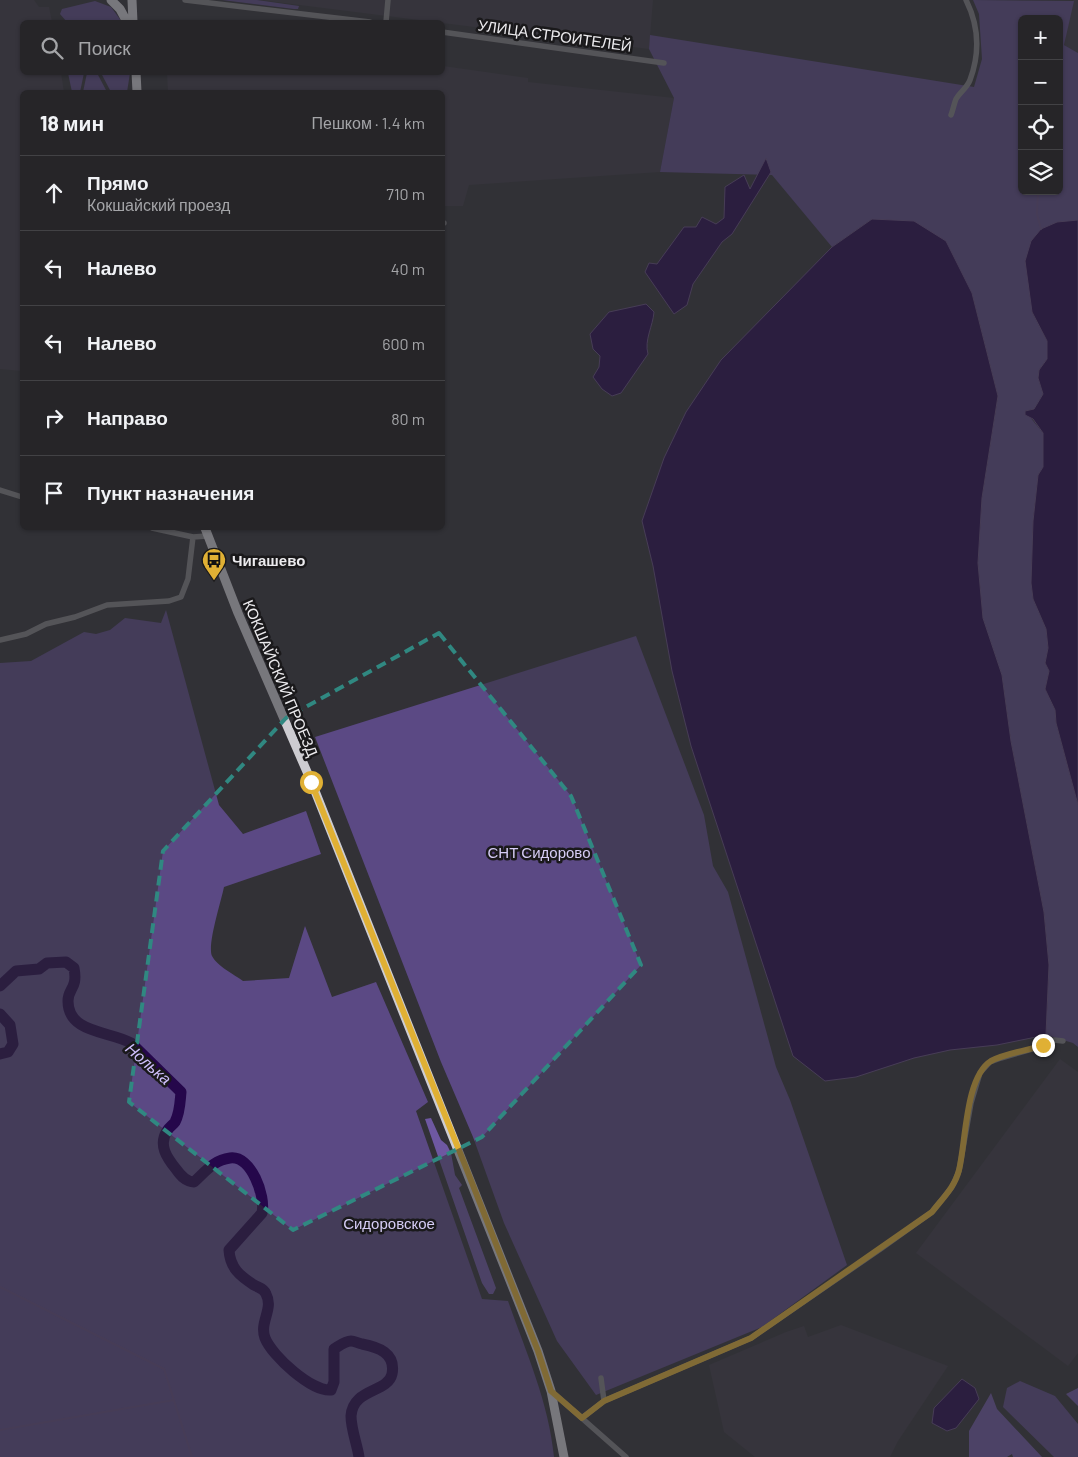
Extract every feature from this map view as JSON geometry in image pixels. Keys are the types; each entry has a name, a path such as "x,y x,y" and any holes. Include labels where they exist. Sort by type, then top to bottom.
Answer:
{"main road":[{"path":"111,0 120,9 126,20"},
{"path":"132,0 133,20"},
{"path":"136,75 137,90"},
{"name":"КОКШАЙСКИЙ ПРОЕЗД","path":"206,532 238,614 311,782 469,1173 538,1351 551,1391 564,1457"}],"street":[{"path":"185,0 353,20"},
{"path":"386,20 388,0"},
{"path":"951,114 956,100 970,79 977,52 974,19 966,0"},
{"name":"УЛИЦА СТРОИТЕЛЕЙ","path":"445,32 664,63"},
{"path":"0,490 20,496"},
{"path":"161,530 193,537 206,532"},
{"path":"0,640 26,634 46,624 74,617 106,605 169,601 181,597 188,579 193,537"},
{"path":"582,1418 604,1401 751,1338 932,1212 952,1186 959,1171 970,1103 980,1073 990,1062 1054,1040 1063,1041"},
{"path":"601,1378 604,1401"},
{"path":"551,1391 626,1457"}],"highlighted area":[{"path":"439,633 571,796 641,965 482,1137 293,1230 129,1102 163,851 286,718"}],"shaded area":[{"path":"0,0 34,0 39,7 49,7 52,20 20,20 20,75 61,75 64,90 20,90 20,371 0,369"},
{"path":"260,0 653,0 649,49 445,23 445,20 419,20"},
{"path":"1073,0 1078,0 1078,53 1064,45"},
{"path":"445,66 528,78 528,82 674,98 660,172 469,185 463,206 445,206 445,90 168,90 167,75 445,75"},
{"path":"766,158 771,172 732,234 722,242 693,284 687,305 674,314 645,272 649,263 657,264 684,227 696,227 702,217 716,224 724,218 725,187 744,175 750,189"},
{"path":"872,219 914,221 946,241 972,293 998,396 982,498 978,563 983,618 1002,675 1011,741 1044,912 1049,965 1046,1035 997,1045 950,1050 914,1058 856,1077 825,1081 793,1056 691,746 672,671 653,566 642,521 664,458 686,412 721,360 832,247"},
{"path":"1078,220 1078,805 1056,723 1055,710 1045,689 1049,671 1045,663 1048,648 1046,629 1033,599 1031,583 1033,521 1038,475 1043,467 1043,433 1033,419 1025,415 1025,411 1034,409 1043,394 1038,378 1039,370 1047,359 1047,341 1032,312 1025,261 1031,241 1041,229 1057,222"},
{"path":"646,304 654,312 647,343 648,354 621,393 612,396 602,389 593,377 599,367 600,356 593,349 590,334 609,312"},
{"path":"1060,1059 1078,1072 1078,1353 1068,1366 916,1253"},
{"path":"431,1118 441,1140 447,1145 451,1153 455,1175 462,1185 459,1188 496,1288 493,1294 489,1294 482,1283 425,1119"},
{"path":"841,1325 948,1366 898,1441 890,1457 755,1457 724,1432 709,1365 804,1326 808,1337"},
{"path":"962,1379 975,1388 979,1399 956,1428 947,1431 932,1423 934,1408"},
{"path":"1078,1388 1078,1406 1066,1394"},
{"path":"991,1393 997,1409 1042,1457 1013,1457 1012,1454 1007,1457 969,1457 969,1431"}],"green space":[{"path":"222,0 257,0 299,6 298,9 294,9"},
{"path":"973,0 1074,1 1064,45 1078,53 1078,220 1075,220 1032,312 1047,341 1047,359 1039,370 1038,378 1043,394 1034,409 1025,411 1043,433 1043,467 1038,475 1033,521 1031,583 1033,599 1046,629 1048,648 1045,663 1049,671 1045,689 1055,710 1056,723 1078,805 1078,1047 1073,1043 1046,1035 1049,965 1044,912 1011,741 1002,675 983,618 978,563 982,498 998,396 972,293 872,219 832,247 772,175 660,172 674,98 649,49 650,35 974,87 982,59 979,14"},
{"path":"95,1 111,7 121,20 65,20 60,14 62,9"},
{"path":"68,75 84,75 80,90 72,90"},
{"path":"87,75 98,75 106,90 83,90"},
{"path":"102,75 130,75 127,90 110,90"},
{"name":"Сидоровское","path":"166,610 219,805 243,834 306,811 321,854 224,887 211,943 212,956 222,967 243,981 289,978 305,926 332,997 376,982 428,1102 416,1111 482,1299 508,1301 542,1397 554,1457 0,1457 0,663 31,661 84,632 96,634 110,630 125,618 161,623"},
{"name":"СНТ Сидорово","path":"636,636 704,815 713,866 728,892 776,1067 790,1100 847,1265 762,1327 596,1395 557,1341 504,1223 473,1137 441,1062 315,737"},
{"path":"1020,1381 1055,1396 1078,1424 1078,1457 1054,1457 1003,1407 1007,1388"}],"waterway":[{"path":"1038,195 1037,214 1041,229"},
{"name":"Нолька","path":"0,986 16,971 39,969 47,963 66,962 74,968 75,980 68,1001 70,1012 75,1020 92,1030 131,1043 181,1092 177,1119 167,1131 163,1141 167,1156 180,1174 186,1180 194,1182 219,1161 230,1158 238,1159 250,1170 262,1197 262,1213 229,1250 231,1262 240,1275 263,1289 266,1294 268,1310 264,1332 269,1345 284,1363 304,1379 323,1389 331,1390 334,1382 334,1349 344,1343 352,1341 380,1349 391,1361 393,1367 389,1380 384,1385 364,1395 353,1407 351,1421 359,1457"},
{"name":"Нолька","path":"0,1014 10,1025 13,1044 8,1052 0,1054"},
{"path":"0,1287 164,1369 192,1457"},
{"path":"0,1430 174,1400"}],"place":[{"name":"Чигашево","path":"214,581"}],"route":[{"path":"311,782 465,1165 538,1351 551,1391 582,1418 604,1401 751,1338 932,1212 952,1186 959,1171 970,1103 980,1073 990,1062 1043,1045"}]}
